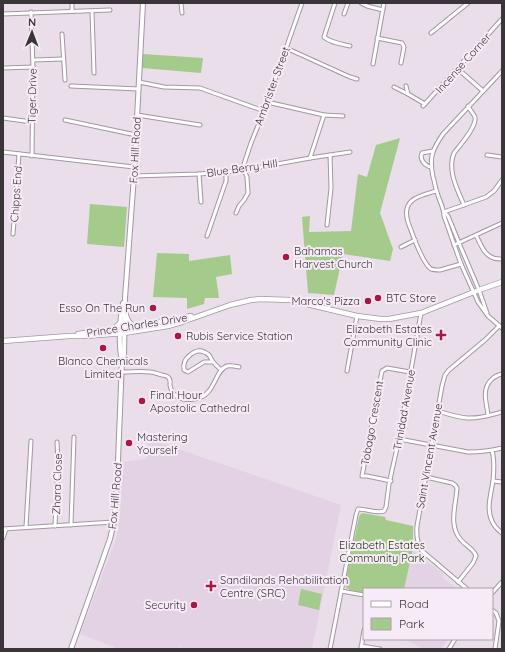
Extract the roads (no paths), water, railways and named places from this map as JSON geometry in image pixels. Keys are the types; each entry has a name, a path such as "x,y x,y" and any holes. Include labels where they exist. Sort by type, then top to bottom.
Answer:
{"highway":[{"name":"Prince Charles Drive","path":"3,341 86,336 168,326 230,305 251,300 290,300 357,316 380,319 400,317 421,313 502,282"},
{"path":"125,311 129,322 132,325 137,326"},
{"name":"Prince Charles Drive","path":"69,336 110,330 122,331 137,326 205,314"},
{"path":"110,330 121,322"}],"main road":[{"name":"Fox Hill Road","path":"71,649 110,539 114,522 122,372 122,360 120,354 125,311 134,176 143,3"},
{"name":"Fox Hill Road","path":"122,331 122,311 125,298"}],"street":[{"path":"72,3 72,11"},
{"path":"181,3 182,13"},
{"name":"Ambrister Street","path":"244,170 244,164 302,3"},
{"path":"335,3 324,37 350,46"},
{"path":"344,14 348,3"},
{"path":"361,3 383,10"},
{"path":"373,64 384,3"},
{"path":"431,33 468,3"},
{"path":"3,14 110,10"},
{"path":"92,11 94,73"},
{"name":"Tiger Drive","path":"31,12 33,60 32,156"},
{"name":"Incense Corner","path":"408,94 424,105 502,19"},
{"path":"62,34 64,80"},
{"path":"378,38 402,44 404,47 401,63"},
{"path":"286,48 357,79"},
{"path":"33,60 63,59"},
{"path":"3,68 33,67"},
{"path":"458,68 483,91"},
{"path":"501,327 488,316 473,293 454,245 436,191 431,167 431,159 436,144 443,134 502,72"},
{"path":"139,82 164,87 200,88 264,111"},
{"path":"71,86 138,89"},
{"path":"406,86 408,94"},
{"path":"394,87 408,94"},
{"path":"267,102 324,115 343,116"},
{"path":"464,205 452,174 451,166 454,153 473,128 475,122 474,115 468,106"},
{"path":"137,115 200,125"},
{"path":"310,158 324,115"},
{"path":"3,118 32,122"},
{"path":"65,120 136,135"},
{"path":"431,167 423,162 420,155 425,151 433,151"},
{"path":"3,152 134,167"},
{"name":"Blue Berry Hill","path":"134,176 199,174 244,170 330,154 350,152"},
{"name":"Chipps End","path":"13,234 19,154"},
{"path":"327,226 331,188 330,154"},
{"path":"487,155 502,157"},
{"path":"236,214 239,206 248,193 247,177 244,170"},
{"path":"207,236 226,181 226,172"},
{"path":"199,174 201,202"},
{"path":"444,212 486,196 494,191 502,180"},
{"path":"436,191 415,198 411,201 406,210 407,218 422,258 430,268 440,270 461,264"},
{"path":"444,212 448,216 479,290 488,316"},
{"path":"454,245 502,223"},
{"path":"476,236 486,254 490,257 502,259"},
{"path":"401,247 415,240"},
{"name":"Trinidad Avenue","path":"341,591 358,509 382,512 386,507 421,313"},
{"path":"347,371 357,316"},
{"name":"Saint Vincent Avenue","path":"466,588 422,551 418,545 416,526 445,376 449,370 501,327"},
{"path":"212,362 204,362 188,372 184,370 185,360 192,353 202,351 210,356 212,362 221,370"},
{"path":"122,372 151,372 166,376 169,378 170,387 175,395 181,399 192,400 198,399 208,392 221,370 231,365 239,367"},
{"name":"Tobago Crescent","path":"391,481 362,476 382,371 387,368 410,372"},
{"path":"488,415 485,390 487,384 498,375 502,374"},
{"path":"438,411 456,417 466,418 474,418 502,412"},
{"path":"71,525 74,438"},
{"path":"399,439 468,452 502,448"},
{"path":"26,527 31,442"},
{"name":"Zhara Close","path":"55,526 58,462 57,442"},
{"path":"492,450 494,463 489,511 492,522 502,533"},
{"path":"426,477 452,483 457,488 454,517 455,529 461,540 474,552 476,556 458,582"},
{"path":"493,481 502,482"},
{"path":"3,538 5,529 114,522"},
{"path":"493,592 502,582"},
{"path":"330,649 341,591 363,595"},
{"path":"493,611 499,621 495,649"},
{"path":"363,636 361,647 380,649"},
{"path":"448,649 454,640"}],"place":[{"name":"Bahamas Harvest Church","path":"286,257"},
{"name":"BTC Store","path":"378,298"},
{"name":"Marco's Pizza","path":"368,301"},
{"name":"Esso On The Run","path":"153,308"},
{"name":"Elizabeth Estates Community Clinic","path":"441,335"},
{"name":"Rubis Service Station","path":"178,336"},
{"name":"Blanco Chemicals Limited","path":"103,348"},
{"name":"Final Hour Apostolic Cathedral","path":"142,401"},
{"name":"Mastering Yourself","path":"129,443"},
{"name":"Sandilands Rehabilitation Centre (SRC)","path":"211,586"},
{"name":"Security","path":"194,605"}],"park label":[{"name":"Elizabeth Estates Community Park","path":"382,551"}]}
